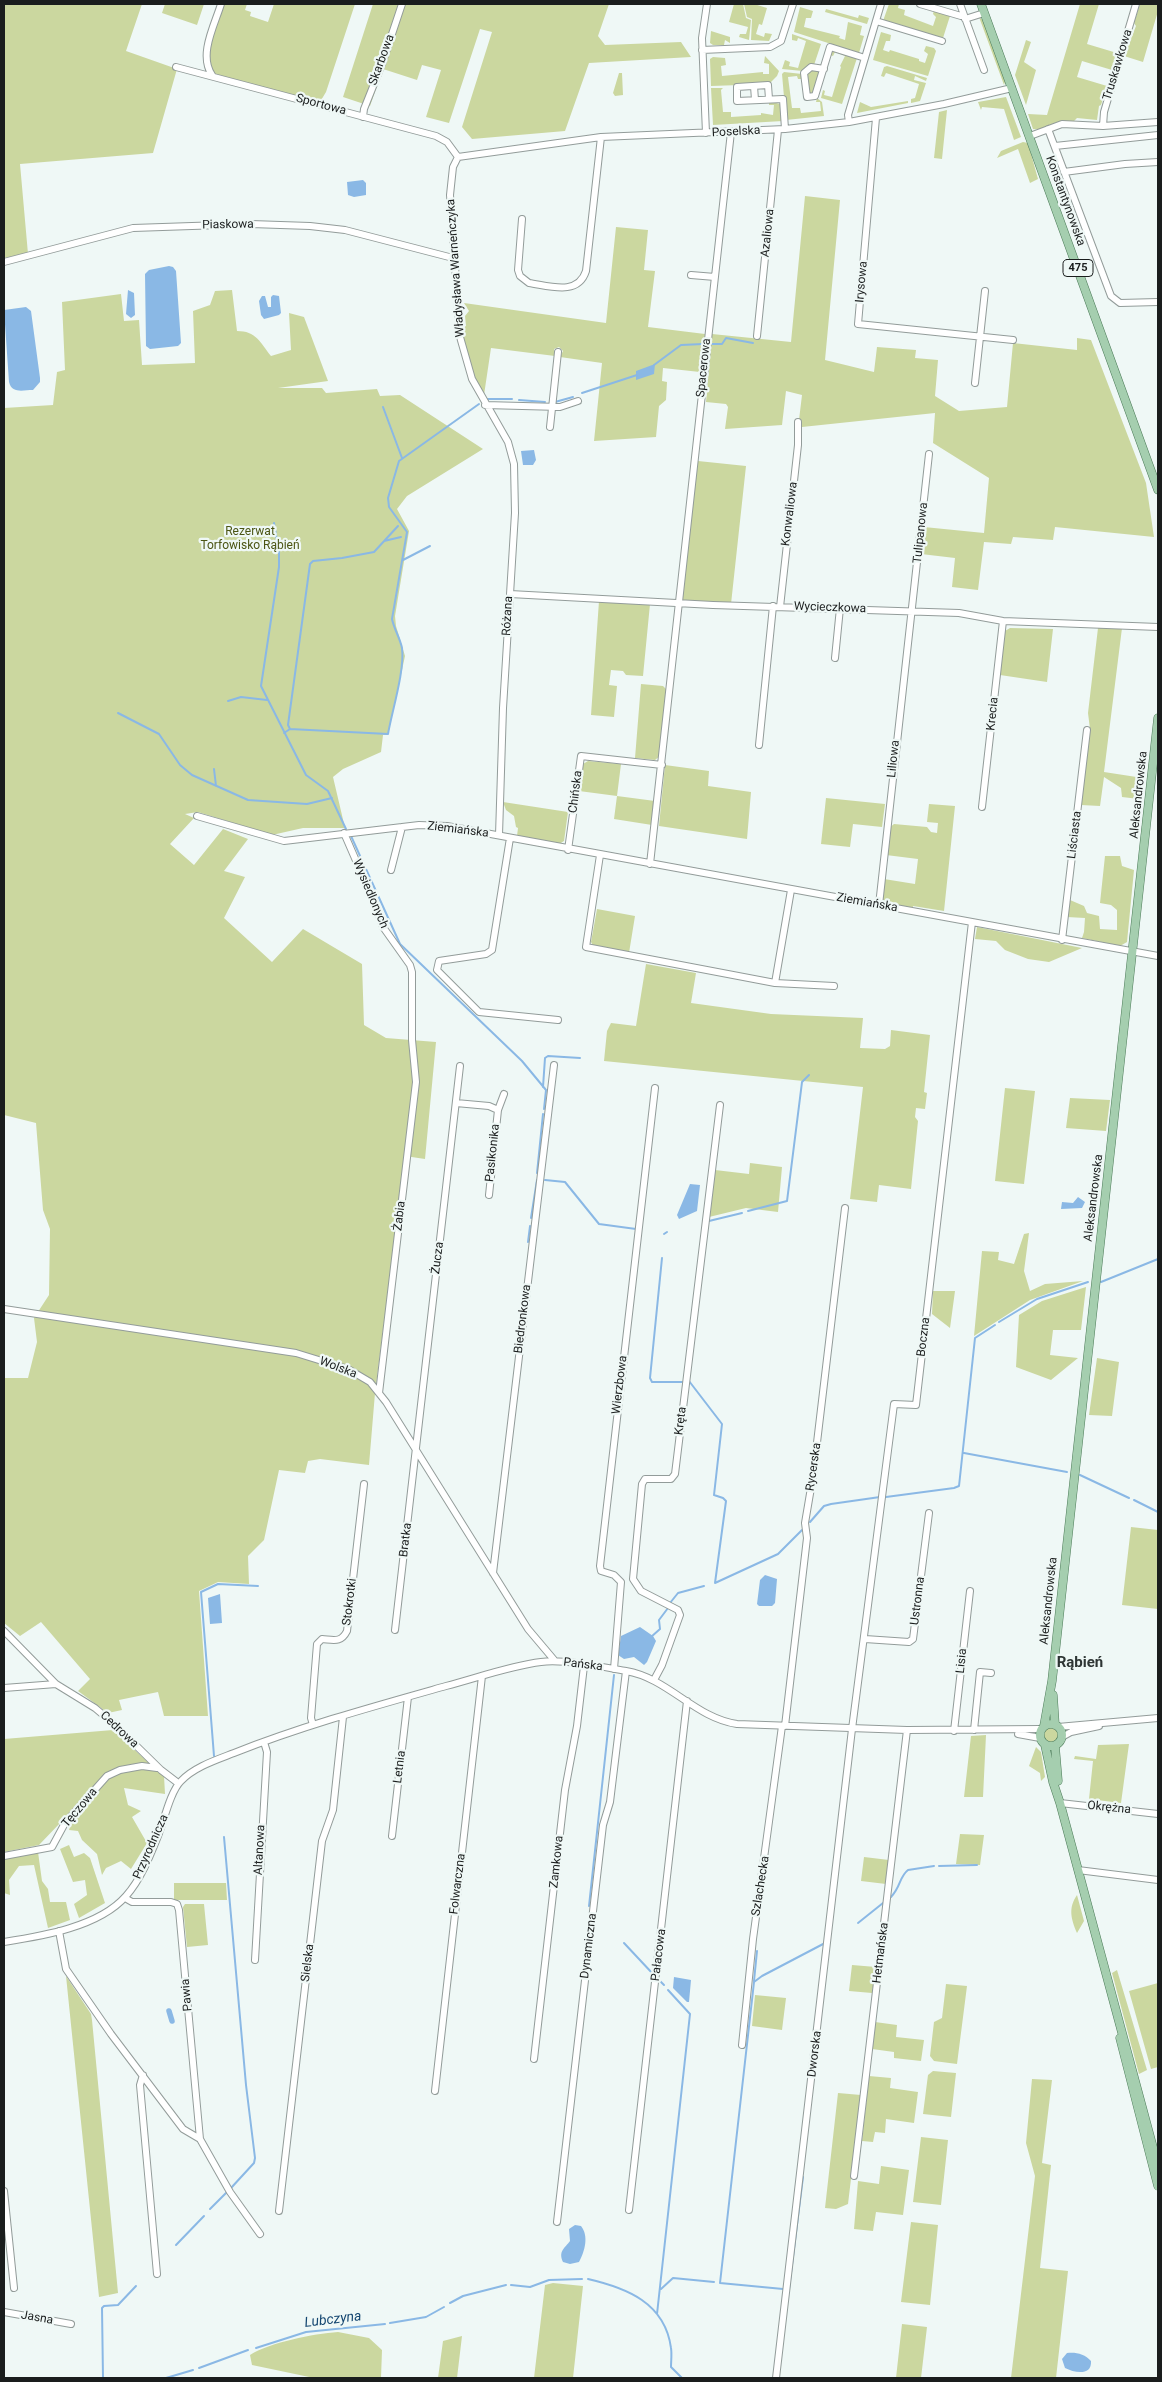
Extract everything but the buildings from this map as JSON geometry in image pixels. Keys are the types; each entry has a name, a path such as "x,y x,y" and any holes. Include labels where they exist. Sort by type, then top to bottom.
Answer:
{"main road":[{"name":"Konstantynowska","path":"981,4 1158,490"},
{"name":"Aleksandrowska","path":"1043,1728 1052,1681 1158,718"},
{"name":"Aleksandrowska","path":"1052,1681 1057,1726"},
{"path":"1060,1803 1055,1746 1062,1737 1057,1726 1043,1728 1040,1738 1045,1745 1053,1782 1114,2005 1131,2075 1158,2166"},
{"path":"1045,1745 1055,1746"},
{"path":"1154,2152 1158,2186"}],"street":[{"path":"212,75 208,69 206,54 221,4"},
{"name":"Skarbowa","path":"363,117 364,109 382,64 402,4"},
{"path":"706,134 702,50 707,4"},
{"path":"702,50 770,48 776,45 781,41 793,4"},
{"path":"849,122 848,115 881,4"},
{"path":"920,4 965,17 984,13"},
{"path":"960,4 984,70"},
{"name":"Truskawkowa","path":"1103,126 1104,112 1136,4"},
{"path":"876,22 942,41"},
{"path":"824,69 811,67 804,73 807,97 815,96 824,69 830,47 865,58"},
{"name":"Sportowa","path":"176,66 442,138 458,156"},
{"path":"768,85 769,100 737,101 737,87 768,85"},
{"path":"754,86 755,100"},
{"name":"Poselska","path":"458,156 601,137 706,134 849,122 876,118 1012,88"},
{"name":"Azaliowa","path":"758,336 782,129 782,99 769,100"},
{"name":"Irysowa","path":"876,118 858,324 1013,340"},
{"path":"1030,136 1067,124 1103,126 1158,122"},
{"path":"1048,129 1111,296 1116,301 1123,303 1158,302"},
{"name":"Spacerowa","path":"679,603 731,132"},
{"path":"1055,146 1158,135"},
{"path":"522,219 518,270 524,281 568,288 580,282 586,271 601,137"},
{"name":"Władysława Warneńczyka","path":"458,156 453,167 450,195 453,258 460,337 472,379"},
{"path":"1064,172 1125,164 1158,162"},
{"name":"Piaskowa","path":"4,262 133,228 251,224 328,228 453,258"},
{"path":"691,275 715,277"},
{"path":"975,383 985,290"},
{"path":"550,428 558,352"},
{"name":"Różana","path":"472,379 508,442 514,464 515,511 499,835"},
{"path":"486,405 552,407 566,406 578,401"},
{"name":"Konwaliowa","path":"759,745 798,446 798,422"},
{"name":"Tulipanowa","path":"910,612 929,454"},
{"name":"Wycieczkowa","path":"510,594 679,603 958,613 1003,621 1158,626"},
{"path":"650,864 679,603"},
{"path":"835,658 840,608"},
{"name":"Liliowa","path":"879,905 910,612"},
{"name":"Krecia","path":"982,807 1003,621"},
{"name":"Wycieczkowa","path":"1150,627 1158,630"},
{"name":"Liściasta","path":"1062,940 1087,730"},
{"name":"Chińska","path":"568,850 580,756 662,765"},
{"name":"Ziemiańska","path":"197,816 284,841 402,827 447,826 568,850 1158,956"},
{"path":"391,870 402,827"},
{"name":"Wysiedlonych","path":"344,833 383,927 410,965 412,972 412,1040"},
{"path":"510,838 492,950 486,954 439,961 437,970 479,1012 558,1020"},
{"path":"600,855 586,947 775,982 834,986"},
{"path":"775,982 791,890"},
{"name":"Boczna","path":"852,1729 894,1404 916,1405 972,922"},
{"name":"Żabia","path":"379,1393 416,1082 412,1040"},
{"name":"Biedronkowa","path":"493,1573 554,1064"},
{"name":"Żucza","path":"416,1450 460,1066"},
{"name":"Wierzbowa","path":"614,1669 621,1582 614,1575 601,1570 600,1566 655,1088"},
{"name":"Pasikonika","path":"489,1195 498,1110 504,1094"},
{"name":"Pasikonika","path":"456,1103 489,1106 498,1110"},
{"name":"Kręta","path":"654,1680 662,1665 680,1616 678,1610 641,1591 634,1579 642,1484 645,1480 650,1479 665,1481 671,1479 674,1474 720,1104"},
{"name":"Rycerska","path":"783,1726 807,1538 805,1523 814,1476 845,1208"},
{"name":"Wolska","path":"4,1309 296,1354 348,1369 370,1382 416,1450 534,1638 555,1661"},
{"name":"Bratka","path":"395,1630 416,1450"},
{"name":"Stokrotki","path":"314,1726 311,1718 317,1644 322,1639 337,1641 343,1638 346,1630 364,1484"},
{"name":"Ustronna","path":"864,1639 909,1642 913,1639 929,1513"},
{"name":"Lisia","path":"954,1730 970,1590"},
{"name":"Cedrowa","path":"4,1631 56,1684 95,1708 114,1724 160,1770 178,1784"},
{"name":"Pańska","path":"178,1784 191,1773 204,1766 264,1742 482,1676 528,1665 555,1661 626,1671 654,1680 722,1721 852,1729 997,1731 1043,1728"},
{"name":"Zamkowa","path":"534,2059 565,1790 577,1726 584,1666"},
{"name":"Dynamiczna","path":"557,2222 603,1825 610,1802 626,1671"},
{"path":"974,1730 980,1672 992,1673"},
{"name":"Folwarczna","path":"435,2091 482,1676"},
{"path":"4,1688 56,1684"},
{"name":"Letnia","path":"392,1836 408,1697"},
{"name":"Pałacowa","path":"629,2210 687,1701"},
{"name":"Sielska","path":"279,2211 322,1841 333,1810 343,1717"},
{"path":"1057,1726 1158,1718"},
{"path":"1062,1737 1071,1732 1123,1721"},
{"name":"Szlachecka","path":"742,2045 753,1939 783,1726"},
{"name":"Dworska","path":"776,2378 852,1729"},
{"name":"Hetmańska","path":"854,2176 907,1730"},
{"name":"Pańska","path":"997,1731 1040,1738"},
{"name":"Altanowa","path":"255,1960 266,1752 264,1742"},
{"name":"Tęczowa","path":"4,1856 52,1847 65,1823 107,1776 120,1770 142,1766 160,1770"},
{"name":"Przyrodnicza","path":"4,1942 59,1931 103,1914 125,1898 136,1882 152,1850 178,1784"},
{"name":"Okrężna","path":"1060,1803 1158,1814"},
{"path":"1078,1870 1158,1880"},
{"name":"Pawia","path":"125,1898 132,1902 171,1902 177,1904 180,1910 200,2139 230,2192 260,2234"},
{"name":"Pawia","path":"59,1931 66,1969 183,2129 200,2139"},
{"path":"142,2075 140,2085 158,2274"},
{"path":"4,2191 14,2288"},
{"name":"Jasna","path":"4,2312 71,2324"}],"green space":[{"path":"4,4 142,4 126,51 177,69 153,153 20,164 28,254 4,258"},
{"path":"165,4 204,4 197,25 162,13"},
{"path":"221,4 247,4 245,10 251,12 250,16 268,22 274,4 355,4 326,92 320,102 212,75 206,62"},
{"path":"373,4 609,4 598,36 605,45 681,42 691,57 589,63 565,131 472,139 462,127 492,32 480,29 449,123 426,117 441,70 422,65 417,80 383,69 370,106 343,97"},
{"path":"734,4 743,4 746,18 751,20 749,40 739,37 740,34 746,34 748,27 729,22"},
{"path":"744,4 754,4 767,8 762,25 759,24 756,34 764,37 765,33 772,34 769,41 751,40 752,19 747,17"},
{"path":"889,4 899,4 898,8 905,10 904,15 933,26 936,17 933,14 934,10 950,16 943,38 883,21"},
{"path":"1080,4 1099,4 1087,44 1117,53 1112,70 1082,61 1077,77 1107,86 1099,106 1097,120 1077,118 1074,121 1033,129 1028,114 1047,115"},
{"path":"1140,4 1158,4 1158,11 1143,62 1124,56 1136,26 1134,23"},
{"path":"800,7 813,11 811,18 806,18 804,27 840,36 839,38 845,40 848,22 862,26 860,35 864,36 859,53 794,32"},
{"path":"826,9 858,18 859,15 869,18 867,24 825,12"},
{"path":"979,17 983,20 1006,79 1004,85"},
{"path":"711,31 730,37 730,43 725,40 724,45 713,45 710,43"},
{"path":"881,32 891,35 890,41 886,41 883,50 889,52 890,50 919,59 919,61 925,63 928,54 924,51 926,46 934,48 936,51 928,76 873,60"},
{"path":"792,34 821,44 814,65 803,71 782,69 785,60 790,62 789,66 798,68 806,41 798,38 797,41 792,40"},
{"path":"1026,40 1031,42 1024,62 1036,70 1026,105 1015,75"},
{"path":"833,51 857,58 842,104 821,98 823,90 825,91 824,95 832,97 840,66 845,56 835,52 833,56 830,55"},
{"path":"765,56 779,71 769,84 711,86 710,59 713,57 725,58 726,65 721,66 722,76 763,72 763,74 769,74 769,64 764,63"},
{"path":"887,66 927,78 926,81 915,76 914,80 926,83 920,101 911,103 911,99 915,98 919,84 886,73 884,77 881,76 884,67"},
{"path":"810,69 817,69 821,73 815,92 810,94 806,73"},
{"path":"784,72 802,74 802,79 798,79 797,76 788,77 792,108 800,108 801,113 821,111 820,102 816,102 817,98 822,102 824,116 786,120 782,74"},
{"path":"619,73 622,73 623,95 615,96 613,93"},
{"path":"711,88 723,88 721,90 723,112 731,112 731,117 761,115 761,113 773,115 774,105 769,105 769,101 780,104 783,121 713,125"},
{"path":"1006,97 1021,137 1014,140 1004,109 982,107 981,110 978,102"},
{"path":"908,101 908,103 857,113 860,102 871,107"},
{"path":"947,110 942,159 934,158 939,112"},
{"path":"1023,142 1028,143 1038,179 1030,183 1018,149 997,158 1001,151"},
{"path":"805,196 840,200 825,360 874,372 877,347 916,350 915,358 938,360 935,396 959,411 1007,407 1013,343 1077,350 1077,338 1091,340 1146,483 1154,537 1055,527 1053,540 1013,537 1011,544 984,542 978,590 952,587 955,558 921,554 924,527 984,533 989,478 933,443 935,413 802,427 799,420 802,395 786,391 782,425 725,429 728,407 726,404 706,402 712,334 791,342"},
{"path":"616,227 648,230 644,270 655,271 648,327 705,334 700,372 663,368 662,381 667,382 666,400 659,406 656,437 594,441 602,363 560,357 563,351 559,347 554,349 555,356 491,348 484,395 474,379 461,329 466,326 465,316 469,311 464,303 606,323"},
{"name":"Rezerwat Torfowisko Rąbień","path":"232,290 237,331 253,335 271,356 291,350 289,313 304,317 328,381 278,388 322,388 326,393 377,389 380,396 400,395 483,449 407,496 397,509 409,531 395,616 405,656 388,735 383,735 381,752 343,769 333,777 345,828 303,828 272,835 198,812 185,814 194,818 170,844 194,865 223,829 248,839 224,871 245,877 224,918 272,962 303,929 362,964 364,1025 386,1038 436,1042 425,1159 405,1156 375,1393 369,1465 320,1459 308,1461 305,1473 279,1470 264,1540 248,1556 249,1584 218,1582 199,1591 208,1716 164,1716 158,1692 119,1700 122,1710 108,1713 78,1691 90,1679 41,1622 20,1636 4,1623 4,1378 28,1378 37,1342 34,1318 49,1295 50,1229 43,1210 36,1123 4,1115 4,408 53,405 57,372 65,370 62,302 121,294 124,321 139,320 142,365 195,363 193,311 210,305 215,291"},
{"path":"698,461 746,466 731,604 682,601"},
{"path":"599,601 650,604 643,676 626,675 623,671 611,670 609,685 617,686 614,717 591,715"},
{"path":"1010,628 1053,629 1047,682 1000,675 1005,631"},
{"path":"1098,628 1122,628 1104,772 1143,778 1139,799 1122,797 1121,788 1104,777 1100,806 1081,805 1090,729 1088,713"},
{"path":"641,684 663,686 667,690 660,756 655,760 635,758"},
{"path":"588,761 621,764 617,796 579,791 583,764"},
{"path":"665,765 709,771 708,786 751,792 747,839 659,826"},
{"path":"617,796 655,801 652,825 614,819"},
{"path":"826,798 885,804 882,827 853,824 850,847 821,844"},
{"path":"503,802 568,812 564,841 559,844 517,836 518,828 516,827 514,816 506,810"},
{"path":"929,804 955,806 944,911 913,906 913,909 881,902 884,879 915,884 918,859 886,855 889,828 894,824 927,827 931,832 937,833 938,823 927,822"},
{"path":"1105,856 1120,856 1122,866 1134,870 1127,942 1120,946 1082,938 1085,918 1067,917 1070,900 1084,906 1087,913 1099,916 1100,929 1117,930 1117,910 1111,905 1100,903"},
{"path":"597,909 635,916 629,953 594,947 591,942"},
{"path":"977,927 1082,948 1049,962 1028,959 1005,950 996,941 975,939"},
{"path":"646,964 696,973 691,1003 771,1014 863,1018 860,1048 885,1049 890,1046 891,1030 930,1035 924,1092 927,1093 925,1109 916,1108 915,1117 918,1121 911,1189 879,1185 877,1202 850,1199 863,1087 604,1061 607,1031 611,1023 636,1026"},
{"path":"1005,1088 1035,1091 1024,1184 995,1181"},
{"path":"1070,1098 1110,1100 1106,1131 1066,1128"},
{"path":"750,1163 782,1167 778,1212 746,1208 709,1217 715,1170 749,1174"},
{"path":"1029,1233 1024,1271 1030,1291 1045,1284 1083,1281 1030,1300 974,1336 982,1251 999,1252 998,1260 1014,1264 1024,1234"},
{"path":"1086,1287 1081,1330 1053,1330 1050,1355 1078,1358 1051,1380 1016,1367 1019,1315 1042,1301"},
{"path":"933,1291 955,1291 950,1328 932,1314"},
{"path":"1097,1358 1119,1362 1112,1416 1089,1415"},
{"path":"1131,1527 1158,1530 1158,1609 1122,1605"},
{"path":"1048,1728 1054,1728 1058,1735 1054,1742 1048,1742 1044,1738 1044,1732"},
{"path":"113,1730 150,1764 116,1768 107,1774 39,1845 4,1852 4,1739"},
{"path":"986,1735 983,1797 964,1797 971,1736"},
{"path":"1129,1744 1121,1803 1089,1799 1093,1761 1074,1759 1075,1756 1096,1759 1098,1745"},
{"path":"1036,1747 1041,1752 1045,1777 1041,1781 1040,1773 1029,1766"},
{"path":"151,1767 164,1776 165,1794 124,1788 128,1805 141,1811 132,1817 147,1843 131,1869 121,1861 106,1868 102,1875 97,1854 82,1840 78,1831 69,1830 73,1817 106,1781 126,1768"},
{"path":"960,1834 984,1835 980,1865 956,1864"},
{"path":"69,1845 74,1857 84,1853 90,1858 105,1903 79,1918 74,1904 87,1895 85,1880 73,1882 60,1849"},
{"path":"38,1852 42,1881 48,1889 50,1902 66,1902 70,1920 48,1928 34,1865 19,1866 9,1880 10,1895 4,1893 4,1859"},
{"path":"864,1857 889,1860 886,1884 861,1881"},
{"path":"174,1883 226,1883 227,1900 174,1900"},
{"path":"1077,1895 1084,1921 1077,1933 1071,1909"},
{"path":"185,1904 204,1904 208,1945 187,1947 183,1907"},
{"path":"852,1965 876,1967 872,1993 849,1991"},
{"path":"1117,1970 1147,2070 1139,2074 1112,1973"},
{"path":"66,1976 91,2014 92,2020 118,2293 99,2297"},
{"path":"1158,1983 1158,2067 1151,2069 1129,1991"},
{"path":"946,1984 967,1986 957,2064 934,2061 930,2056 934,2022 942,2018"},
{"path":"755,1995 786,1998 782,2030 752,2026"},
{"path":"875,2022 897,2025 896,2037 924,2040 921,2061 894,2058 894,2052 872,2049"},
{"path":"933,2071 956,2073 951,2117 923,2114 928,2075"},
{"path":"869,2076 891,2078 890,2088 918,2092 914,2123 886,2119 885,2133 875,2132 873,2142 862,2141"},
{"path":"1032,2079 1052,2080 1042,2163 1051,2165 1040,2268 1068,2271 1056,2378 1011,2378 1035,2176 1026,2143"},
{"path":"838,2093 861,2095 848,2204 836,2209 825,2208"},
{"path":"921,2137 948,2140 941,2205 913,2202"},
{"path":"881,2166 909,2170 903,2215 876,2212 873,2231 854,2229 858,2181 879,2184"},
{"path":"911,2222 938,2225 930,2305 901,2302"},
{"path":"553,2283 583,2286 573,2378 534,2378 545,2285"},
{"path":"902,2324 927,2327 921,2378 896,2378"},
{"path":"338,2332 369,2338 382,2350 381,2378 314,2378 252,2365 250,2355 269,2346 305,2337"},
{"path":"462,2336 457,2378 438,2378 443,2341"}],"water":[{"path":"363,180 366,183 366,195 354,197 348,195 347,182"},
{"path":"173,267 176,271 181,343 178,346 150,349 146,346 145,274 149,270"},
{"path":"128,290 134,293 135,315 131,318 126,314"},
{"path":"273,295 279,296 281,313 264,319 261,315 259,301 262,296 265,296 268,307 271,307 271,297"},
{"path":"26,307 31,311 40,382 33,390 15,390 10,386 9,382 4,310"},
{"path":"655,364 654,374 636,380 636,371"},
{"path":"534,450 536,460 533,465 523,465 521,451"},
{"path":"690,1184 700,1185 697,1211 679,1219 677,1215"},
{"path":"1078,1197 1085,1202 1082,1208 1061,1209 1062,1202 1073,1203"},
{"path":"765,1575 777,1579 775,1603 772,1606 759,1606 757,1604 760,1580"},
{"path":"220,1594 222,1623 210,1624 208,1598"},
{"path":"640,1627 653,1636 656,1641 644,1665 634,1657 624,1659 618,1655 621,1636"},
{"path":"674,1977 691,1980 689,2002 673,1988"},
{"path":"575,2225 581,2226 585,2234 585,2244 579,2262 570,2264 563,2262 561,2255 570,2241 569,2229"},
{"path":"1067,2353 1083,2355 1091,2361 1091,2366 1082,2372 1065,2368 1062,2359"}],"waterway":[{"path":"710,344 722,344 726,338 753,343"},
{"path":"654,365 681,345 703,344"},
{"path":"582,393 637,375"},
{"path":"555,402 573,397"},
{"path":"488,399 512,399"},
{"path":"519,400 545,402"},
{"path":"284,733 290,729 388,734 402,667 402,648 392,619 407,532 389,507 388,498 399,461 479,404"},
{"path":"383,407 402,458"},
{"path":"274,523 279,553 279,567 261,686 306,775 328,791 346,829"},
{"path":"290,729 288,725 310,564 313,561 374,552 398,526"},
{"path":"384,541 401,537"},
{"path":"403,560 430,546"},
{"path":"228,701 241,697 267,700"},
{"path":"118,713 159,734 180,765 192,775 248,800 307,804 332,798"},
{"path":"214,769 216,786"},
{"path":"351,836 400,944 522,1061 546,1090 544,1109"},
{"path":"543,1087 545,1058 548,1056 580,1058"},
{"path":"748,1211 787,1201 802,1082 809,1075"},
{"path":"537,1173 543,1114"},
{"path":"531,1218 537,1180"},
{"path":"545,1180 565,1182 599,1224 636,1229"},
{"path":"709,1221 742,1213"},
{"path":"528,1242 530,1226"},
{"path":"662,1258 650,1378 652,1382 682,1382"},
{"path":"1101,1282 1158,1259"},
{"path":"999,1322 1037,1299 1088,1282"},
{"path":"886,1497 959,1486 975,1338 995,1325"},
{"path":"689,1381 722,1424 714,1495 726,1501 715,1583 778,1554 802,1530"},
{"path":"964,1453 1067,1472"},
{"path":"1080,1475 1129,1498"},
{"path":"810,1522 824,1506 880,1497"},
{"path":"1134,1500 1158,1512"},
{"path":"214,1756 201,1592 218,1584 258,1586"},
{"path":"670,1603 678,1593 704,1586"},
{"path":"651,1637 660,1629 659,1620 668,1608"},
{"path":"589,1906 614,1675"},
{"path":"224,1837 246,2085 255,2158 254,2163 231,2188"},
{"path":"939,1866 977,1865"},
{"path":"891,1897 908,1870 934,1866"},
{"path":"858,1923 883,1903"},
{"path":"624,1943 653,1974"},
{"path":"783,2289 720,2283 754,1982 825,1943"},
{"path":"754,1981 757,1951"},
{"path":"658,1979 664,1985"},
{"path":"657,2314 690,2014 668,1990"},
{"path":"169,2011 172,2021"},
{"path":"789,2289 803,2177"},
{"path":"210,2209 226,2193"},
{"path":"176,2245 204,2216"},
{"path":"661,2289 673,2278 714,2282"},
{"name":"Lubczyna","path":"511,2285 530,2287 549,2280 582,2279"},
{"name":"Lubczyna","path":"588,2279 617,2287 630,2293 652,2309 661,2320 667,2332 671,2350 671,2367 682,2378"},
{"name":"Lubczyna","path":"450,2303 463,2296 506,2285"},
{"path":"103,2378 102,2308 104,2306 118,2305 136,2286"},
{"name":"Lubczyna","path":"390,2323 426,2317 444,2307"},
{"name":"Lubczyna","path":"256,2348 306,2332 385,2324"},
{"name":"Lubczyna","path":"199,2368 248,2350"},
{"name":"Lubczyna","path":"166,2378 193,2370"}],"district":[{"name":"Rąbień","path":"1080,1663"}]}
